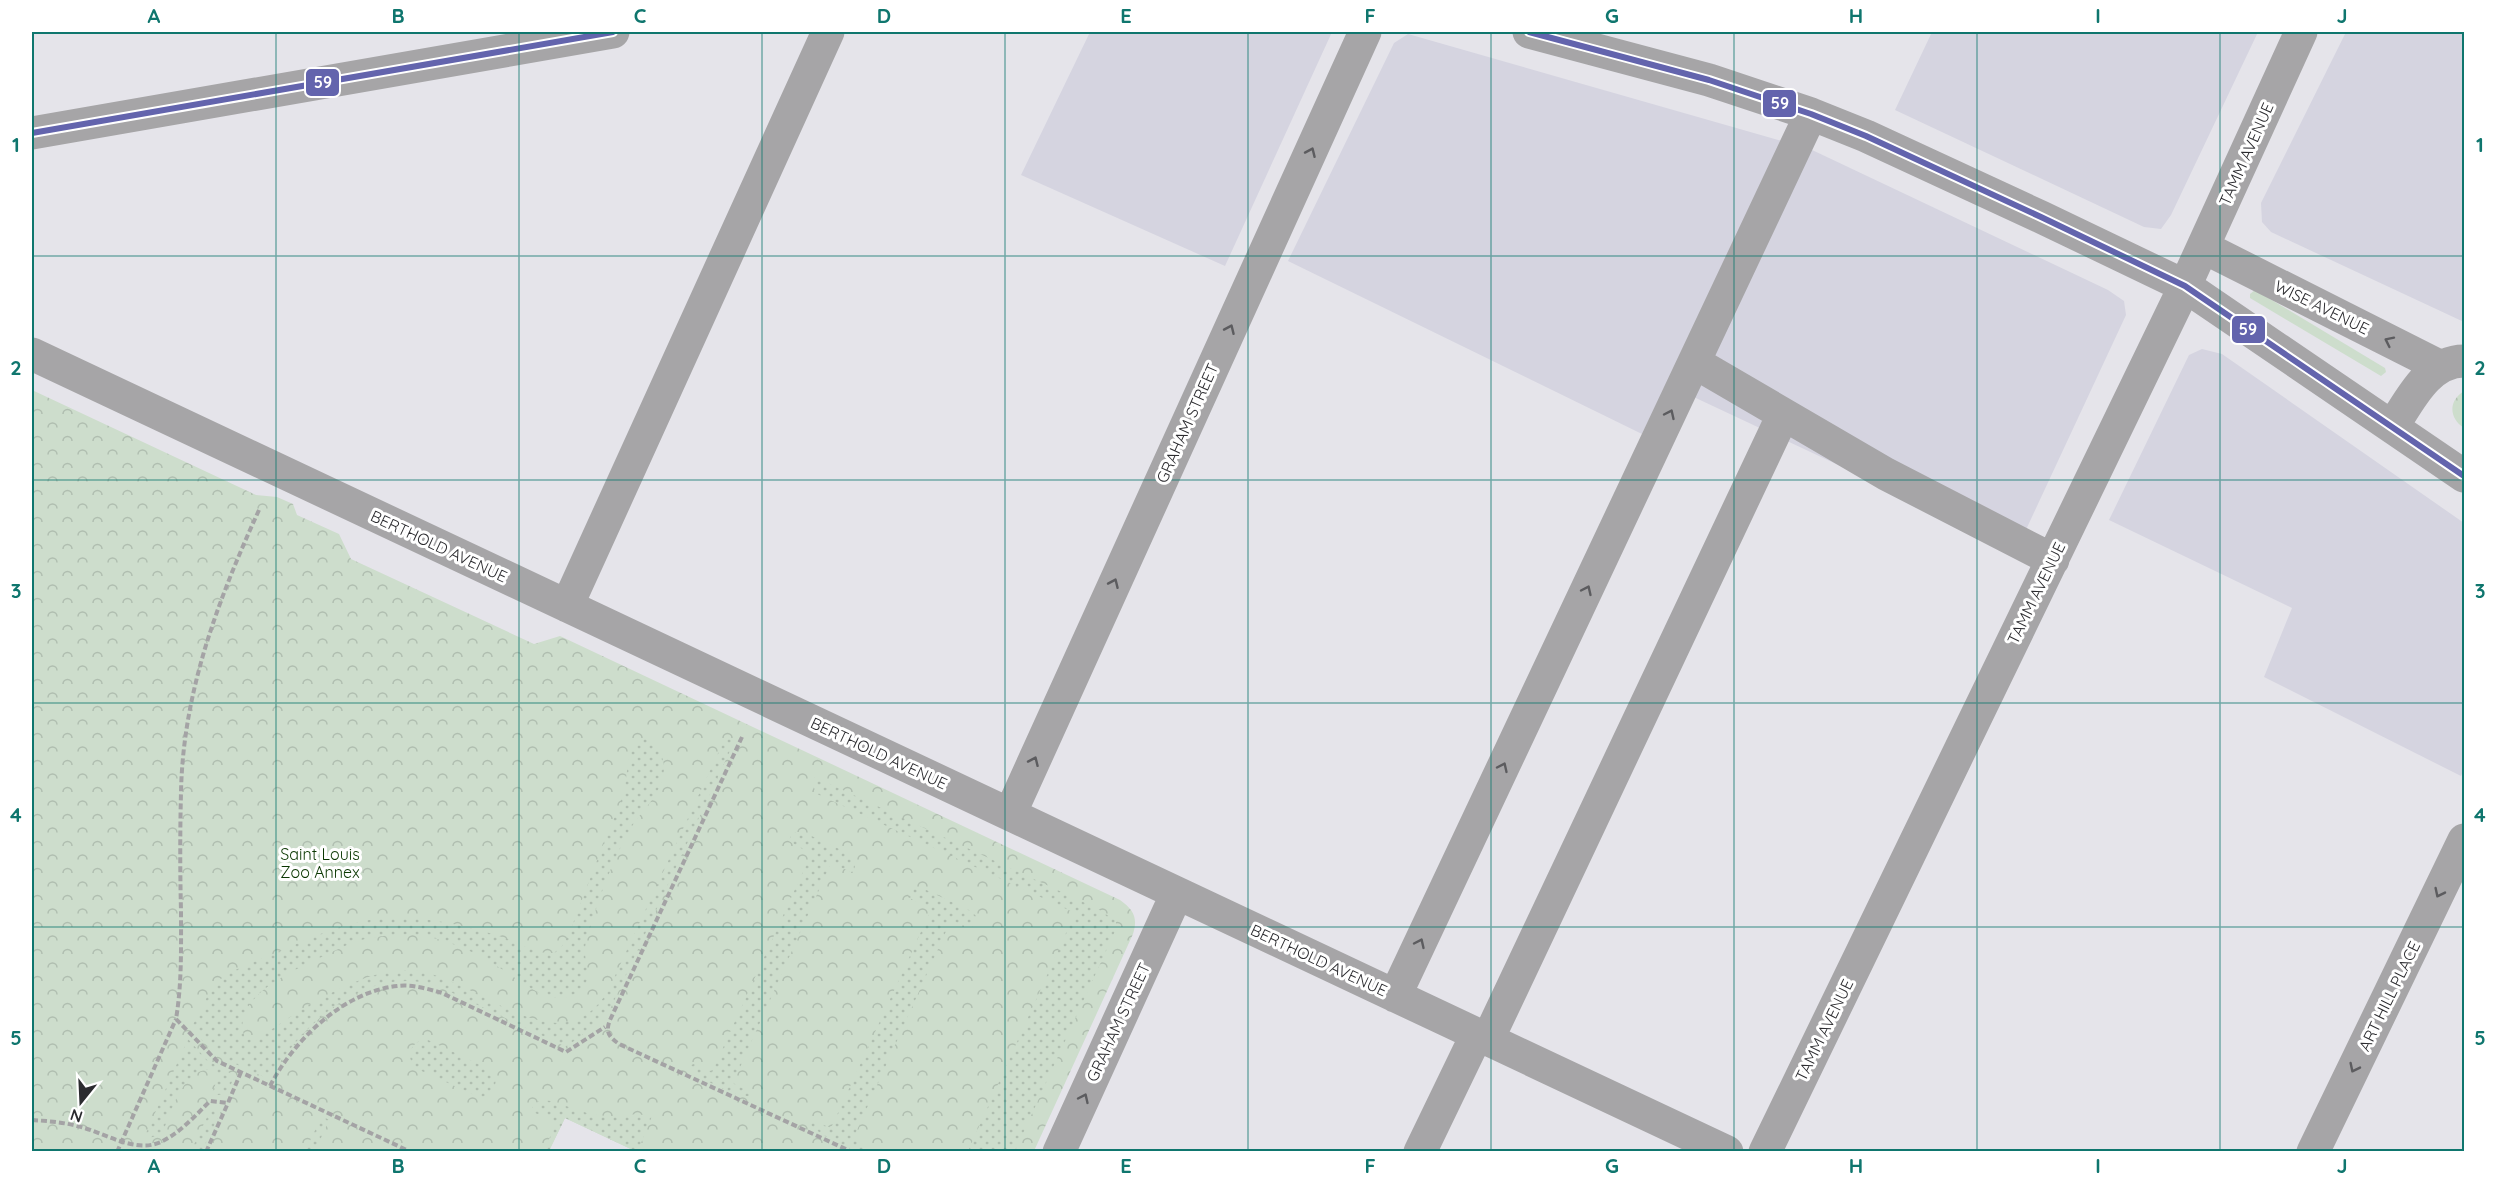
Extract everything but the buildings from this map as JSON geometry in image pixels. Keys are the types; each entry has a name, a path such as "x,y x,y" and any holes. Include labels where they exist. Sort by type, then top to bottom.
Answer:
{"street":[{"path":"32,133 613,32"},
{"path":"567,606 828,32"},
{"name":"GRAHAM STREET","path":"1010,814 1365,32"},
{"path":"1529,32 1709,80 1811,114 1923,162 2185,286 2464,476"},
{"name":"TAMM AVENUE","path":"1765,1152 2185,286 2301,32"},
{"path":"1395,996 1811,114"},
{"name":"WISE AVENUE","path":"2203,247 2453,364"},
{"name":"BERTHOLD AVENUE","path":"32,354 1727,1152"},
{"path":"1694,363 1886,474 2053,560"},
{"name":"WISE AVENUE","path":"2393,426 2416,391 2433,372 2453,364"},
{"path":"1420,1152 1482,1036 1784,415"},
{"name":"ART HILL PLACE","path":"2313,1152 2464,840"},
{"name":"GRAHAM STREET","path":"1059,1152 1177,893"}],"path":[{"path":"117,1152 176,1019 181,978 181,792 186,733 209,632 227,583 259,510"},
{"path":"742,737 606,1028 619,1044 852,1152"},
{"path":"270,1086 286,1059 321,1023 341,1008 363,996 397,986 426,988 442,993 566,1052 605,1027"},
{"path":"176,1019 217,1061 411,1152"},
{"path":"206,1152 241,1072"},
{"path":"32,1120 78,1126 140,1146 160,1142 191,1121 210,1101 228,1103"}],"shaded area":[{"path":"1090,32 1332,32 1225,266 1021,175"},
{"path":"1932,32 2258,32 2171,215 2161,229 2144,227 1895,110"},
{"path":"2346,32 2464,32 2464,322 2271,232 2262,222 2261,203"},
{"path":"1408,34 1810,149 2108,290 2124,301 2126,315 2017,549 1666,384 1642,434 1288,261 1394,43"},
{"path":"2202,349 2222,354 2464,523 2464,769 2461,776 2264,677 2292,608 2109,520 2189,355"}],"green space":[{"path":"2255,290 2385,368 2386,372 2381,376 2250,298 2250,294"},
{"name":"Saint Louis Zoo Annex","path":"32,390 256,495 277,497 293,504 297,515 339,534 351,559 534,644 560,636 1120,900 1129,907 1134,915 1133,934 1034,1151 635,1151 565,1118 549,1151 32,1152"},
{"path":"2464,391 2464,428 2455,419 2452,410 2455,400"},
{"path":"726,736 735,740 607,1016 566,1047 438,986 412,981 386,983 362,991 340,1003 300,1038 269,1079 216,1052 198,1036 191,1026 199,1015 212,987 229,974 243,966 322,934 363,921 383,918 430,920 483,931 536,951 554,953 562,946 569,934 618,809 633,746 642,738 647,738 660,751 664,764 662,779 655,795 629,831 612,867 586,942 585,955 588,974 586,983 574,994 558,998 542,994 485,959 461,947 437,939 417,935 387,936 365,939 346,946 276,981 252,1001 245,1013 242,1026 246,1040 259,1038 309,1005 346,986 365,978 403,970 429,973 456,983 511,1010 538,1020 563,1023 587,1014 608,991"},
{"path":"815,777 1098,909 1116,921 1116,929 1015,1151 968,1151 1075,913 815,793 812,783"},
{"path":"803,832 852,855 856,860 854,871 851,872 831,863 733,1083 748,1091 752,1097 718,1086 701,1077 688,1066 694,1064 712,1072 811,854 789,841 791,835"},
{"path":"915,888 922,888 971,911 977,921 971,929 951,920 853,1139 871,1151 863,1151 828,1138 808,1122 814,1121 831,1128 931,910 908,897"},
{"path":"188,1039 207,1060 235,1076 226,1094 210,1096 216,1077 211,1070 201,1071 193,1076 179,1093 162,1134 143,1140"},
{"path":"421,1040 428,1040 491,1070 496,1075 491,1093 479,1097 415,1068 410,1052 413,1046"},
{"path":"541,1100 590,1114 614,1117 635,1114 652,1116 639,1148 646,1151 635,1151 565,1118 549,1151 543,1151 557,1123 533,1112 532,1108 535,1103"},
{"path":"214,1107 221,1111 202,1151 191,1151 211,1109"},
{"path":"322,1116 329,1120 315,1151 305,1151"}],"transit line":[{"name":"59","path":"32,133 613,32"},
{"name":"59","path":"1529,32 1709,80 1811,114 1866,136 2041,217 2185,286 2464,476"}]}
